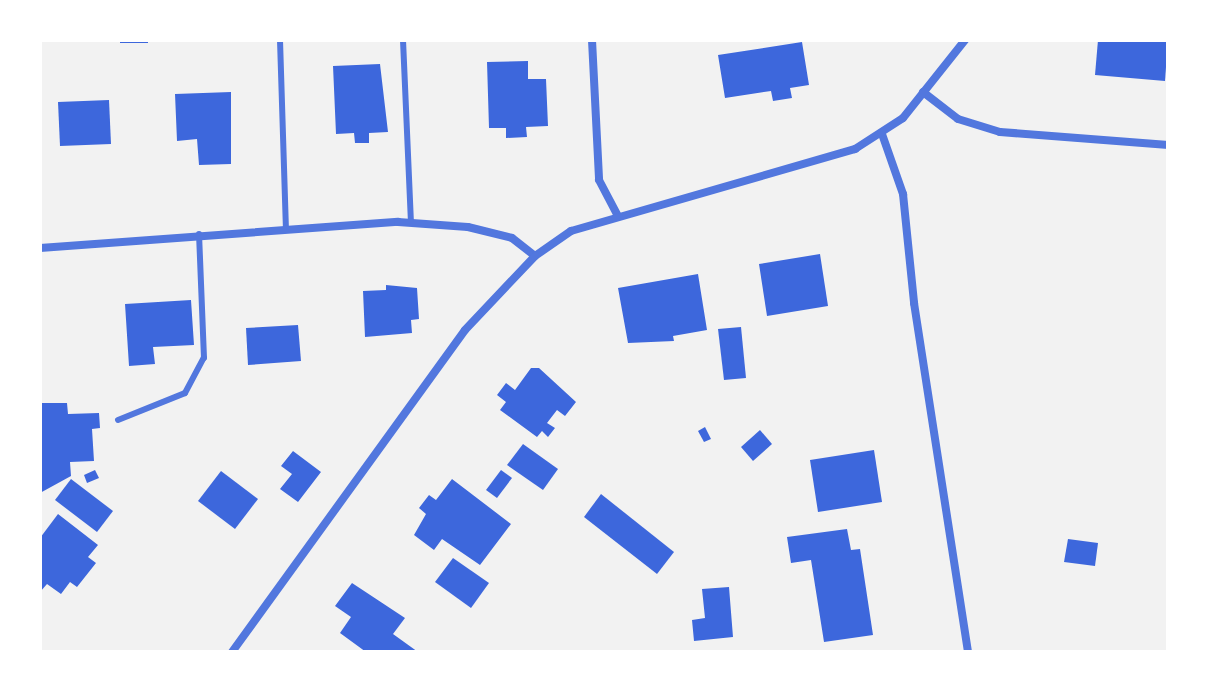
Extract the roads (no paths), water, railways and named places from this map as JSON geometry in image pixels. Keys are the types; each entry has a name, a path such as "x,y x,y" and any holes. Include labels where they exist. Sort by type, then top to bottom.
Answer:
{"street":[{"path":"592,40 599,180 618,216"},
{"path":"232,652 465,330 535,256 571,231 812,165 882,134 923,92 965,40"},
{"path":"923,92 958,119 1000,132 1168,145"},
{"path":"882,134 903,194 914,303 968,652"},
{"path":"40,248 286,228 411,223 468,227 512,238 535,256"}],"lane":[{"path":"280,40 286,228"},
{"path":"403,40 411,223"},
{"path":"118,420 185,393 204,358 199,234"}]}
